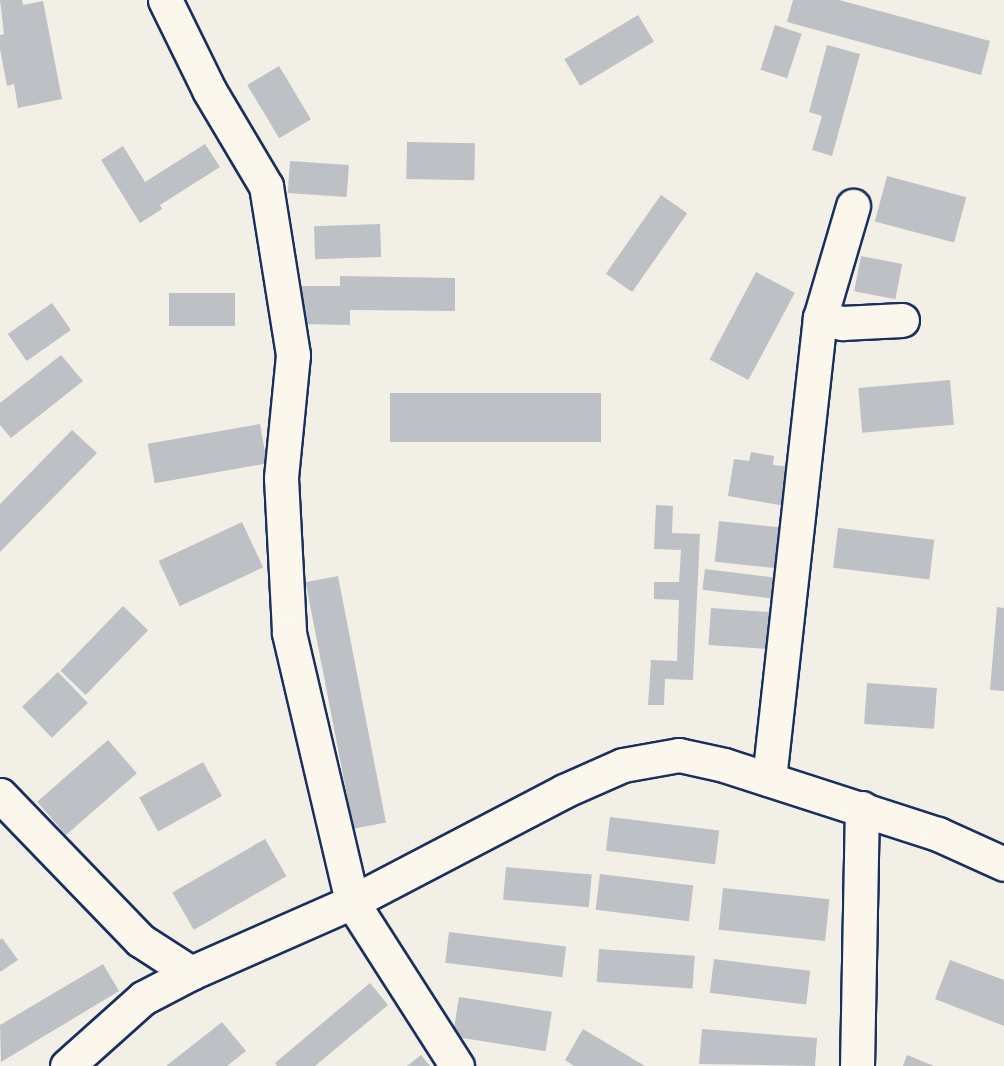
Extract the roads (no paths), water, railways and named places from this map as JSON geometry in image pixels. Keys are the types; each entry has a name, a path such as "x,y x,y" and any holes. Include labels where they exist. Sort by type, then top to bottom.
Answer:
{"street":[{"path":"165,0 209,90 266,186 293,355 281,478 289,633 352,902 457,1066"},
{"path":"769,779 820,318 853,206"},
{"path":"820,318 842,323 902,320"},
{"path":"67,1066 143,998 191,973 352,902 564,791 623,765 679,755 769,779 862,808 938,834 1004,864"},
{"path":"0,795 140,940 191,973"},
{"path":"857,1066 862,808"}]}
